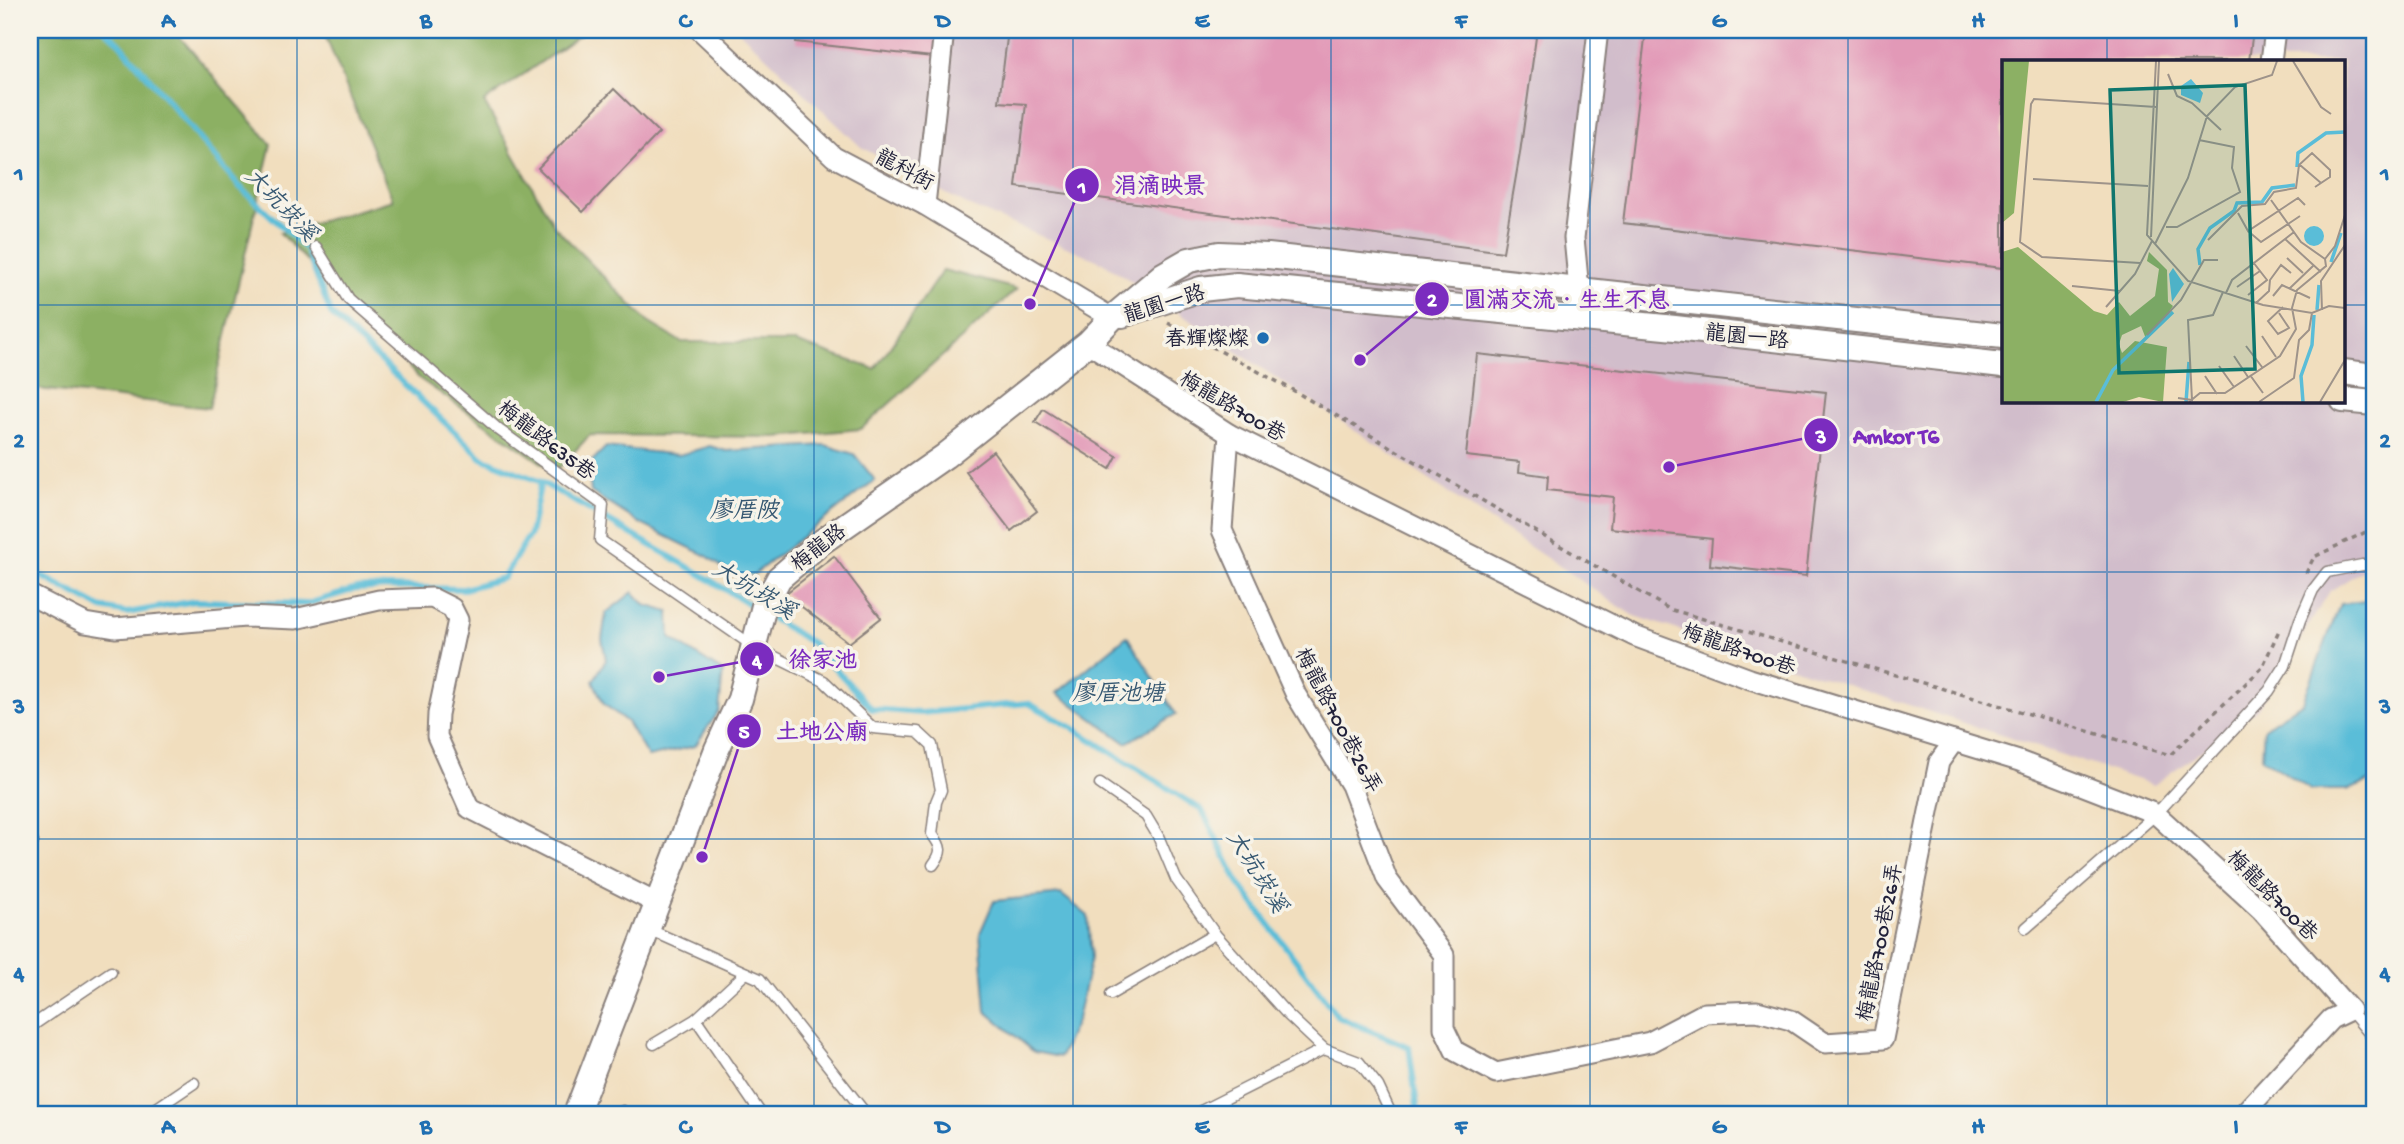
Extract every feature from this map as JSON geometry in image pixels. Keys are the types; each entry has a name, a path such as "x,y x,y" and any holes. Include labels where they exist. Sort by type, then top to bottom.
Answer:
{"street":[{"name":"龍科街","path":"700,30 834,157 926,205 1112,318"},
{"path":"926,205 944,30"},
{"path":"1576,318 1579,290 1574,238 1598,30"},
{"path":"2272,60 2275,30"},
{"name":"龍園一路","path":"1112,318 1163,275 1189,260 1219,254 1268,256 2002,336"},
{"name":"龍園一路","path":"1112,318 1200,289 1237,285 1576,318 2002,365"},
{"name":"梅龍路","path":"576,1114 717,749 740,699 759,626 779,578 820,543 945,456 1088,343 1112,318"},
{"name":"梅龍路700巷","path":"1088,343 1229,434 1633,636 1750,679 2019,761 2156,814 2261,910 2350,1010"},
{"path":"2344,372 2374,376"},
{"path":"2344,400 2374,403"},
{"name":"梅龍路700巷26弄","path":"1229,434 1222,530 1296,695 1351,785 1387,879 1444,955 1444,1028 1455,1051 1496,1073 1650,1042 1705,1013 1758,1011 1791,1020 1825,1043 1883,1039 1939,762 1954,741"},
{"path":"30,596 85,622 115,628 245,617 295,619 379,600 432,598 452,608 458,620 438,713 437,736 469,808 658,904"},
{"path":"2243,1114 2331,1019 2350,1010"}],"lane":[{"name":"梅龍路635巷","path":"316,247 348,299 499,430 603,505 600,540 759,626 824,681 873,728 918,732 932,745 941,790 936,802 932,834 941,846 941,854 933,865"},
{"path":"2026,928 2156,814 2269,691 2285,667 2313,590 2327,572 2374,565"},
{"path":"1100,784 1146,816 1158,836 1176,879 1215,934 1287,1014 1324,1049 1359,1062 1378,1086 1391,1114"},
{"path":"648,929 760,979 866,1114"},
{"path":"1111,994 1215,934"},
{"path":"30,1027 111,972"},
{"path":"653,1044 696,1019 746,973"},
{"path":"2350,1010 2374,1039"},
{"path":"696,1019 761,1114"},
{"path":"1195,1114 1324,1049"},
{"path":"148,1114 194,1083"}],"path":[{"path":"1141,308 1289,388 1670,610 2170,755 2262,668 2285,619"},
{"path":"2302,582 2314,557 2374,528"}],"shaded area":[{"path":"738,30 2374,30 2374,563 2330,591 2257,709 2154,785 1632,615 1104,263 965,204 861,147"}],"green space":[{"path":"30,30 174,30 271,144 209,408 30,388"},
{"path":"314,30 587,30 484,102 555,227 648,322 681,342 795,342 875,369 943,270 1017,289 861,429 776,437 590,435 555,472 420,379 280,233 393,200 325,35"}],"water":[{"name":"廖厝陂","path":"825,445 854,454 875,480 753,575 734,576 707,556 641,524 591,492 588,465 606,447 679,455 710,446 726,451"},
{"path":"633,592 645,605 669,612 670,638 723,672 719,711 695,746 648,757 627,722 604,704 593,681 606,660 602,639 606,613"},
{"path":"2374,600 2374,780 2348,790 2311,790 2262,758 2264,728 2303,702 2340,604"},
{"name":"廖厝池塘","path":"1127,636 1176,714 1126,743 1057,693"},
{"path":"1061,894 1088,916 1091,958 1077,1019 1060,1057 1034,1052 986,1011 980,933 994,901"}],"building":[{"path":"797,30 944,30 941,58 796,42"},
{"path":"1008,30 1537,30 1503,252 1016,187 1026,104 999,102"},
{"path":"1646,30 2253,30 2249,60 2002,60 2002,268 1623,223"},
{"path":"614,89 659,133 583,212 538,168"},
{"path":"1477,354 1826,392 1806,576 1710,565 1712,539 1610,528 1613,497 1547,490 1548,476 1519,472 1520,462 1466,456"},
{"path":"1043,409 1117,456 1110,469 1035,422"},
{"path":"993,451 1037,511 1011,531 966,472"},
{"path":"834,556 881,618 849,643 785,594"}],"waterway":[{"name":"大坑崁溪","path":"105,30 119,42 239,186 306,249 331,314 482,458 541,482 757,609"},
{"path":"30,570 102,608 127,613 195,601 307,604 356,589 464,589 503,578 530,534 541,482"},
{"name":"大坑崁溪","path":"766,615 812,643 872,709 921,713 1028,703 1073,728 1202,810 1239,884 1338,1017 1409,1047 1418,1114"}],"place":[{"name":"涓滴映景","path":"1030,304"},
{"name":"春輝燦燦","path":"1263,338"},
{"name":"圓滿交流．生生不息","path":"1360,360"},
{"name":"Amkor T6","path":"1669,467"},
{"name":"徐家池","path":"659,677"},
{"name":"土地公廟","path":"702,857"}]}
